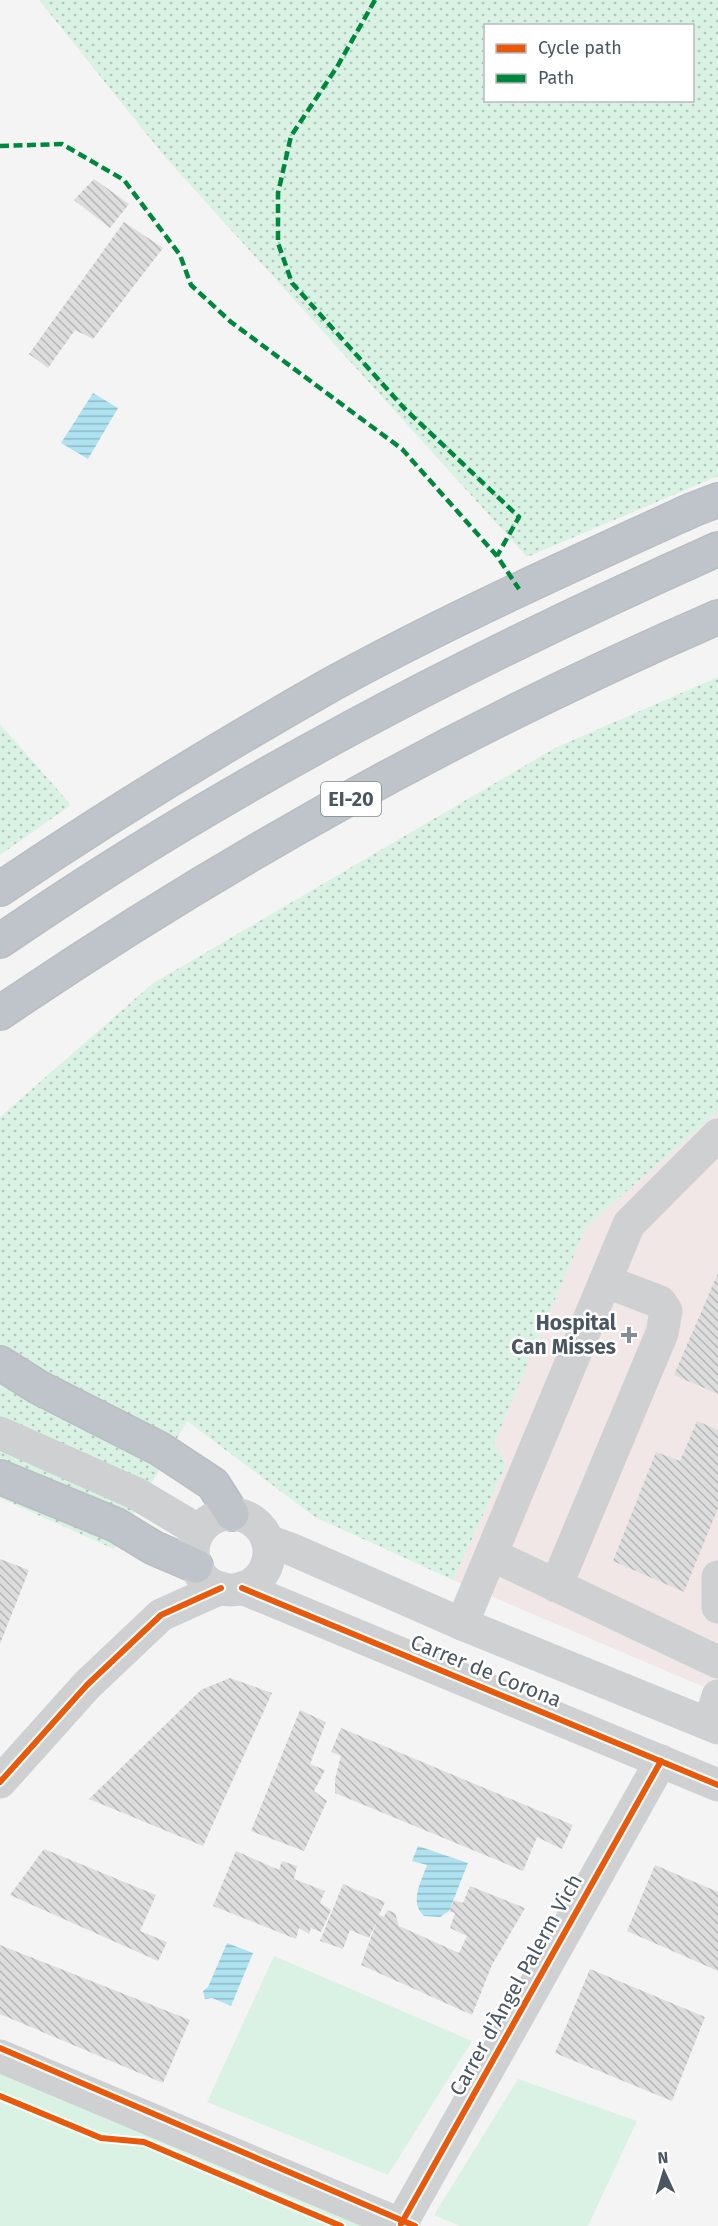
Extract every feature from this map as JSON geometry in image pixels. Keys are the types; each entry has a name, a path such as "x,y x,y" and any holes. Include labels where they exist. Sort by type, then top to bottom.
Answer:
{"highway":[{"path":"0,889 204,758 334,683 519,589 718,500"},
{"path":"0,941 138,851 406,697 626,590 718,549"},
{"name":"EI-20","path":"0,1013 115,937 317,818 438,752 641,650 718,617"},
{"path":"0,1363 38,1387 160,1449 213,1484 232,1514"},
{"path":"0,1477 116,1525 153,1548 196,1566"}],"street":[{"path":"462,1624 629,1224 718,1135"},
{"path":"556,1586 662,1333 666,1311 660,1302 605,1281"},
{"path":"0,1433 137,1494 200,1531"},
{"path":"0,1782 87,1685 161,1615 253,1582 261,1575 267,1564 269,1552 268,1541 263,1530 254,1521 232,1514 208,1521 195,1542 193,1554 202,1576 231,1588"},
{"name":"Carrer de Corona","path":"268,1541 462,1624 715,1716"},
{"path":"492,1555 718,1662"},
{"path":"718,1578 718,1607"},
{"name":"Carrer de Corona","path":"231,1588 718,1785"},
{"name":"Carrer d'Àngel Palerm Vich","path":"402,2225 661,1761"},
{"path":"0,2056 402,2225"}],"shaded area":[{"name":"Hospital Can Misses","path":"718,1111 718,1693 453,1580 506,1465 494,1443 586,1227"}],"green space":[{"path":"39,0 718,0 718,476 527,557 165,157"},
{"path":"718,677 718,1111 586,1227 494,1443 506,1465 453,1580 315,1517 187,1421 114,1549 0,1498 0,1117 152,984 555,748"},
{"path":"0,724 71,805 0,855"},
{"path":"274,1956 472,2041 388,2175 207,2102"},
{"path":"0,2072 364,2226 0,2226"},
{"path":"518,2079 637,2121 588,2226 460,2226 434,2215"}],"water":[{"path":"93,393 118,408 88,459 61,443"},
{"path":"418,1846 468,1863 449,1911 440,1917 424,1916 417,1905 419,1885 427,1865 412,1861"},
{"path":"227,1943 253,1953 231,2006 212,1998 205,1999 203,1991 208,1987"}],"building":[{"path":"94,179 129,204 110,228 74,200"},
{"path":"124,222 163,248 93,339 75,330 48,368 29,354"},
{"path":"718,1273 718,1394 674,1375"},
{"path":"697,1421 718,1430 718,1508 684,1592 613,1561 656,1452 680,1461"},
{"path":"0,1559 29,1570 0,1644"},
{"path":"230,1678 272,1693 203,1846 89,1799 201,1690"},
{"path":"300,1710 326,1722 310,1764 325,1770 314,1791 327,1801 304,1851 251,1831"},
{"path":"341,1728 573,1825 562,1849 537,1837 523,1871 335,1793 335,1779 341,1756 331,1752"},
{"path":"44,1849 156,1895 140,1931 167,1942 158,1961 10,1895"},
{"path":"236,1851 279,1870 282,1861 297,1866 294,1879 325,1891 320,1903 331,1910 321,1932 311,1928 309,1934 299,1928 296,1939 213,1906"},
{"path":"655,1865 718,1892 718,1971 627,1931"},
{"path":"343,1884 385,1902 379,1915 384,1917 387,1910 395,1913 399,1926 459,1953 467,1936 450,1928 455,1913 449,1911 454,1900 463,1903 470,1886 525,1908 492,1965 472,2015 361,1965 377,1921 369,1938 350,1930 343,1949 320,1941"},
{"path":"0,1945 190,2020 163,2083 0,2014"},
{"path":"590,1969 705,2017 672,2101 555,2053"}],"marked path":[{"path":"375,0 337,67 291,136 278,193 278,243 292,283 404,408 519,517 497,556"},
{"path":"0,146 62,144 124,180 180,255 191,285 231,322 402,449 497,556 519,589"}],"cycle path":[{"path":"0,1782 87,1685 161,1615 221,1588"},
{"path":"242,1588 718,1785"},
{"path":"401,2224 661,1761"},
{"path":"0,2048 415,2226"},
{"path":"0,2096 101,2138 144,2142 341,2226"}],"place":[{"name":"Hospital Can Misses","path":"629,1335"}]}
